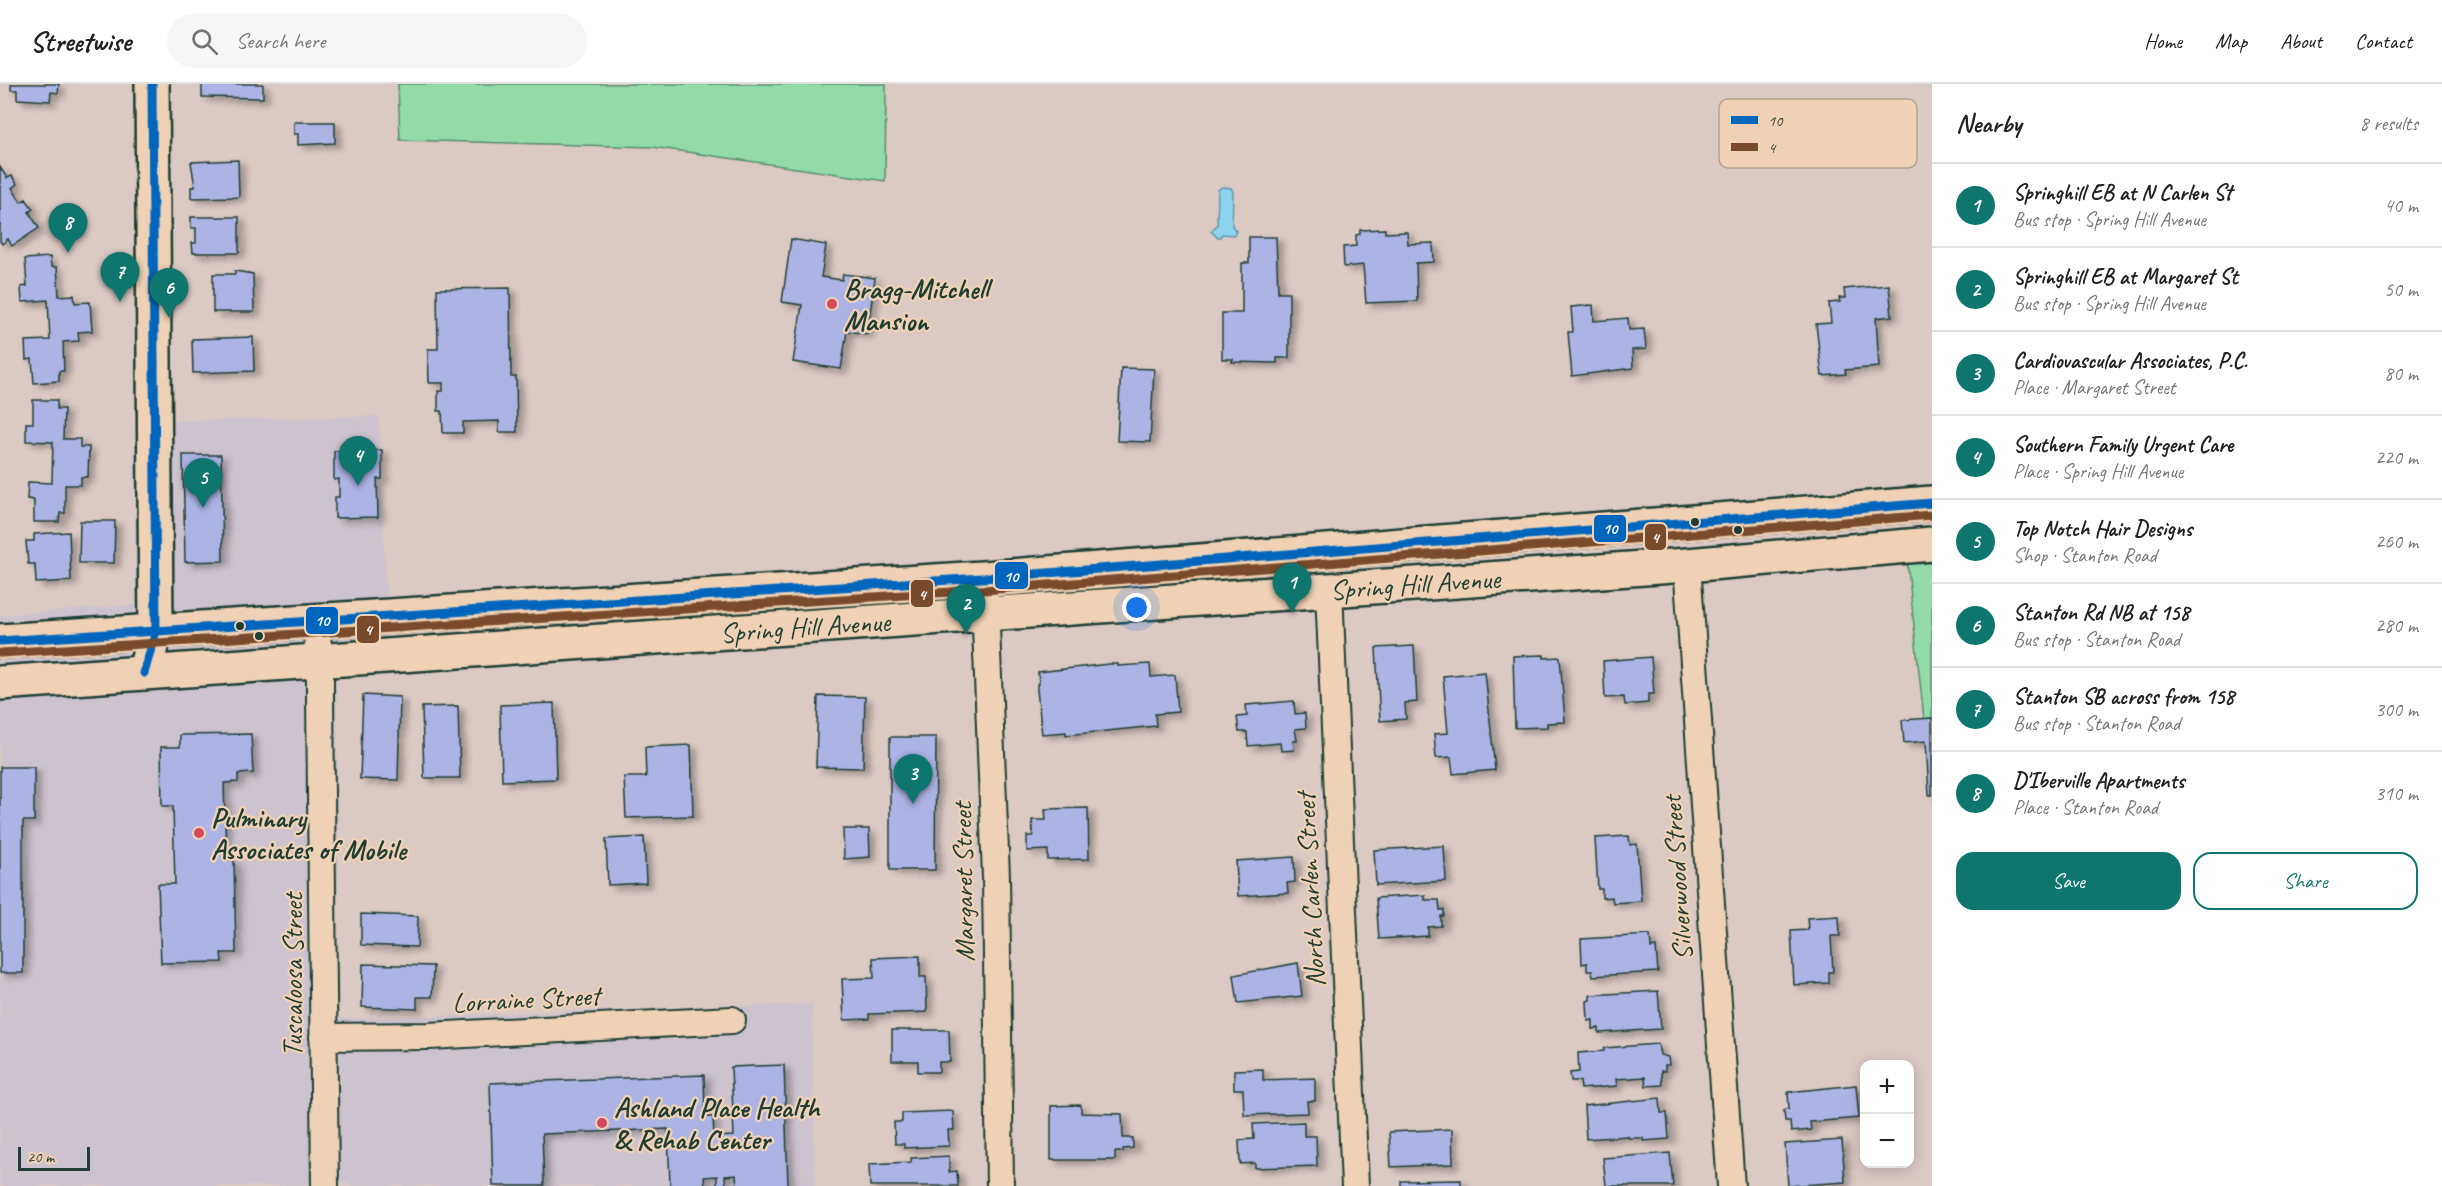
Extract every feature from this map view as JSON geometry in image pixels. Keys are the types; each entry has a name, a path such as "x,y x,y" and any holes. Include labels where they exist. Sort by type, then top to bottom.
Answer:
{"main road":[{"path":"144,673 156,630 152,84"},
{"name":"Spring Hill Avenue","path":"0,641 984,578 1932,503"},
{"name":"Spring Hill Avenue","path":"0,683 1687,565 1932,544"}],"street":[{"name":"Silverwood Street","path":"1687,565 1731,1186"},
{"name":"Margaret Street","path":"984,578 996,877 1000,1186"},
{"name":"North Carlen Street","path":"1329,590 1355,1186"},
{"name":"Tuscaloosa Street","path":"315,620 320,661 324,881 325,1186"},
{"name":"Lorraine Street","path":"323,1037 429,1036 732,1020"}],"shaded area":[{"path":"379,416 389,667 337,671 339,1019 812,1004 815,1186 349,1186 348,1183 270,1186 0,1186 0,615 135,605 135,422"}],"green space":[{"path":"398,84 886,84 885,181 652,147 400,140"},
{"path":"1932,558 1932,718 1924,719 1907,560"}],"water":[{"path":"1222,187 1231,188 1233,192 1232,226 1236,231 1234,235 1222,234 1217,237 1211,231 1217,225 1218,190"}],"building":[{"path":"11,84 59,84 58,93 51,92 50,101 17,99 17,90 11,90"},
{"path":"202,84 263,84 263,98 202,97"},
{"path":"294,122 335,122 335,143 298,145 298,134 294,134"},
{"path":"238,160 239,197 191,198 191,187 195,187 191,162"},
{"path":"0,167 7,178 12,176 17,184 12,188 21,202 26,199 33,209 29,212 39,228 12,246 8,239 2,244 0,241"},
{"path":"191,217 239,217 239,253 193,253 192,243 196,243 196,228 191,228"},
{"path":"1385,229 1385,233 1407,232 1408,244 1433,243 1434,262 1416,263 1417,301 1366,303 1363,265 1344,267 1343,247 1356,246 1356,235 1360,234 1360,230"},
{"path":"1249,237 1276,237 1278,292 1289,292 1289,358 1277,358 1277,363 1232,362 1233,359 1222,359 1222,313 1242,313 1242,263 1249,263"},
{"name":"Bragg-Mitchell Mansion","path":"791,239 826,245 821,277 842,280 843,274 875,278 867,334 847,331 841,369 793,362 802,305 782,302"},
{"path":"50,257 51,267 57,267 59,296 74,295 75,303 90,302 92,331 78,332 79,341 63,342 64,371 59,371 59,381 34,383 32,359 26,360 25,341 50,340 48,300 22,302 21,287 27,286 25,259"},
{"path":"235,271 253,274 254,312 213,312 213,274 235,274"},
{"path":"1889,285 1892,316 1876,318 1879,367 1845,370 1846,374 1822,376 1816,324 1831,323 1829,303 1840,302 1839,298 1845,298 1844,289"},
{"path":"510,288 511,377 516,377 517,432 499,432 499,421 463,422 463,433 443,433 442,411 438,411 438,391 443,391 443,383 429,383 428,349 438,349 437,289"},
{"path":"1593,305 1594,321 1628,318 1629,330 1644,329 1646,349 1632,350 1633,368 1572,376 1568,332 1573,332 1571,307"},
{"path":"253,337 254,371 193,373 192,339"},
{"path":"1121,368 1154,369 1150,442 1117,441"},
{"path":"33,400 57,400 57,409 64,409 63,439 80,439 80,447 89,447 88,477 81,477 81,485 65,485 65,513 60,513 59,522 34,522 34,500 27,499 28,482 52,483 53,442 26,441 26,423 33,423"},
{"path":"382,450 382,479 377,479 378,517 335,518 335,497 339,497 339,479 334,480 334,451"},
{"path":"183,455 221,455 223,561 185,562"},
{"path":"80,521 115,521 114,563 79,563"},
{"path":"69,532 71,581 36,583 35,564 28,564 26,541 34,541 34,534"},
{"path":"1414,646 1417,702 1405,703 1406,719 1380,721 1376,648"},
{"path":"1544,655 1544,658 1560,657 1565,722 1547,723 1547,727 1515,728 1513,656"},
{"path":"1651,657 1654,694 1648,694 1648,703 1625,705 1624,697 1605,698 1603,661"},
{"path":"1118,664 1118,666 1150,664 1151,677 1175,675 1178,712 1155,714 1156,726 1066,735 1066,732 1042,734 1037,690 1038,672"},
{"path":"1485,672 1495,770 1453,774 1451,757 1436,758 1434,734 1448,733 1443,676"},
{"path":"363,695 400,697 398,780 360,779"},
{"path":"818,696 865,697 863,768 816,767"},
{"path":"1294,701 1295,714 1305,713 1306,728 1295,729 1297,741 1293,741 1294,750 1281,751 1280,743 1248,746 1247,732 1239,732 1237,717 1247,716 1246,705"},
{"path":"554,703 556,779 502,781 500,705"},
{"path":"458,706 460,778 424,778 422,707"},
{"path":"1932,718 1932,795 1929,795 1926,741 1904,743 1902,720"},
{"name":"Pulminary Associates of Mobile","path":"251,734 253,773 238,774 238,782 224,783 226,860 234,860 236,953 221,953 222,962 161,963 158,884 175,884 173,806 162,806 161,747 180,747 180,735"},
{"path":"890,737 936,737 935,870 890,870"},
{"path":"691,745 693,816 626,818 624,777 646,777 645,747"},
{"path":"0,767 34,767 34,821 23,821 23,973 0,973"},
{"path":"1088,808 1089,859 1048,860 1048,850 1027,851 1027,836 1033,836 1032,820 1046,820 1045,809"},
{"path":"843,829 869,829 870,857 844,859"},
{"path":"1629,836 1630,845 1637,844 1641,901 1613,903 1612,897 1602,898 1602,889 1598,889 1595,838"},
{"path":"644,837 646,883 608,885 606,839"},
{"path":"1444,846 1446,881 1376,885 1374,850"},
{"path":"1294,857 1295,882 1287,883 1288,893 1238,896 1236,861"},
{"path":"1425,895 1425,900 1439,900 1440,910 1444,910 1444,916 1441,916 1441,926 1428,927 1428,936 1379,939 1376,898"},
{"path":"361,914 418,916 417,947 361,945"},
{"path":"1839,916 1840,936 1831,936 1833,972 1829,972 1829,983 1794,985 1791,931 1808,930 1807,918"},
{"path":"1650,935 1651,948 1656,947 1658,972 1593,976 1592,971 1587,971 1587,963 1582,964 1581,939"},
{"path":"920,956 920,977 926,977 927,1012 869,1014 869,1019 844,1020 842,979 874,978 873,958"},
{"path":"1298,963 1302,996 1238,1003 1234,975"},
{"path":"363,964 433,966 432,997 417,997 417,1009 362,1007"},
{"path":"1658,991 1661,1029 1599,1033 1599,1028 1593,1029 1593,1020 1588,1021 1587,1001 1590,1000 1590,995"},
{"path":"892,1030 949,1030 950,1062 939,1062 939,1072 918,1072 918,1061 892,1061"},
{"path":"1658,1044 1660,1055 1668,1057 1669,1065 1665,1065 1665,1071 1661,1071 1662,1085 1646,1086 1645,1077 1616,1079 1617,1086 1581,1089 1580,1081 1571,1081 1570,1073 1579,1072 1578,1053 1604,1051 1604,1048"},
{"name":"Ashland Place Health & Rehab Center","path":"784,1065 788,1186 737,1186 736,1175 725,1176 726,1186 717,1186 717,1176 704,1177 705,1186 670,1186 668,1129 542,1134 544,1186 493,1186 490,1083 704,1075 705,1117 713,1117 714,1137 734,1136 731,1067"},
{"path":"1263,1069 1263,1080 1315,1078 1315,1101 1307,1101 1308,1113 1244,1115 1243,1089 1234,1089 1234,1070"},
{"path":"1856,1085 1859,1118 1810,1122 1811,1130 1791,1132 1790,1121 1785,1121 1784,1110 1789,1109 1788,1092"},
{"path":"1660,1098 1661,1113 1667,1113 1669,1139 1643,1141 1643,1138 1628,1138 1628,1136 1586,1139 1584,1106"},
{"path":"1081,1105 1081,1113 1122,1114 1123,1138 1133,1138 1133,1148 1115,1152 1115,1160 1051,1160 1051,1106"},
{"path":"953,1111 954,1130 948,1130 949,1146 904,1148 904,1144 895,1144 894,1122 902,1122 902,1113"},
{"path":"1304,1122 1304,1136 1316,1136 1317,1166 1255,1168 1255,1163 1240,1164 1239,1140 1254,1139 1253,1124"},
{"path":"1452,1129 1453,1164 1391,1167 1389,1132"},
{"path":"1842,1140 1845,1182 1788,1186 1785,1144"},
{"path":"1670,1153 1673,1186 1606,1186 1603,1158"},
{"path":"949,1156 949,1172 957,1171 958,1186 870,1186 869,1164 911,1162 911,1158"},
{"path":"1461,1180 1461,1186 1401,1186 1401,1181"}],"transit line":[{"name":"10","path":"144,673 156,631 152,84"},
{"name":"10","path":"0,641 997,577 1932,503"},
{"name":"4","path":"1,653 998,589 1932,515"}],"place":[{"name":"D'Iberville Apartments","path":"68,253"},
{"name":"Stanton SB across from 158","path":"120,302"},
{"name":"Bragg-Mitchell Mansion","path":"832,304"},
{"name":"Stanton Rd NB at 158","path":"169,318"},
{"name":"Southern Family Urgent Care","path":"358,486"},
{"name":"Top Notch Hair Designs","path":"203,508"},
{"name":"Springhill EB at N Carlen St","path":"1292,613"},
{"name":"Springhill EB at Margaret St","path":"966,634"},
{"name":"Cardiovascular Associates, P.C.","path":"913,804"},
{"name":"Pulminary Associates of Mobile","path":"199,833"},
{"name":"Ashland Place Health & Rehab Center","path":"602,1123"}]}
